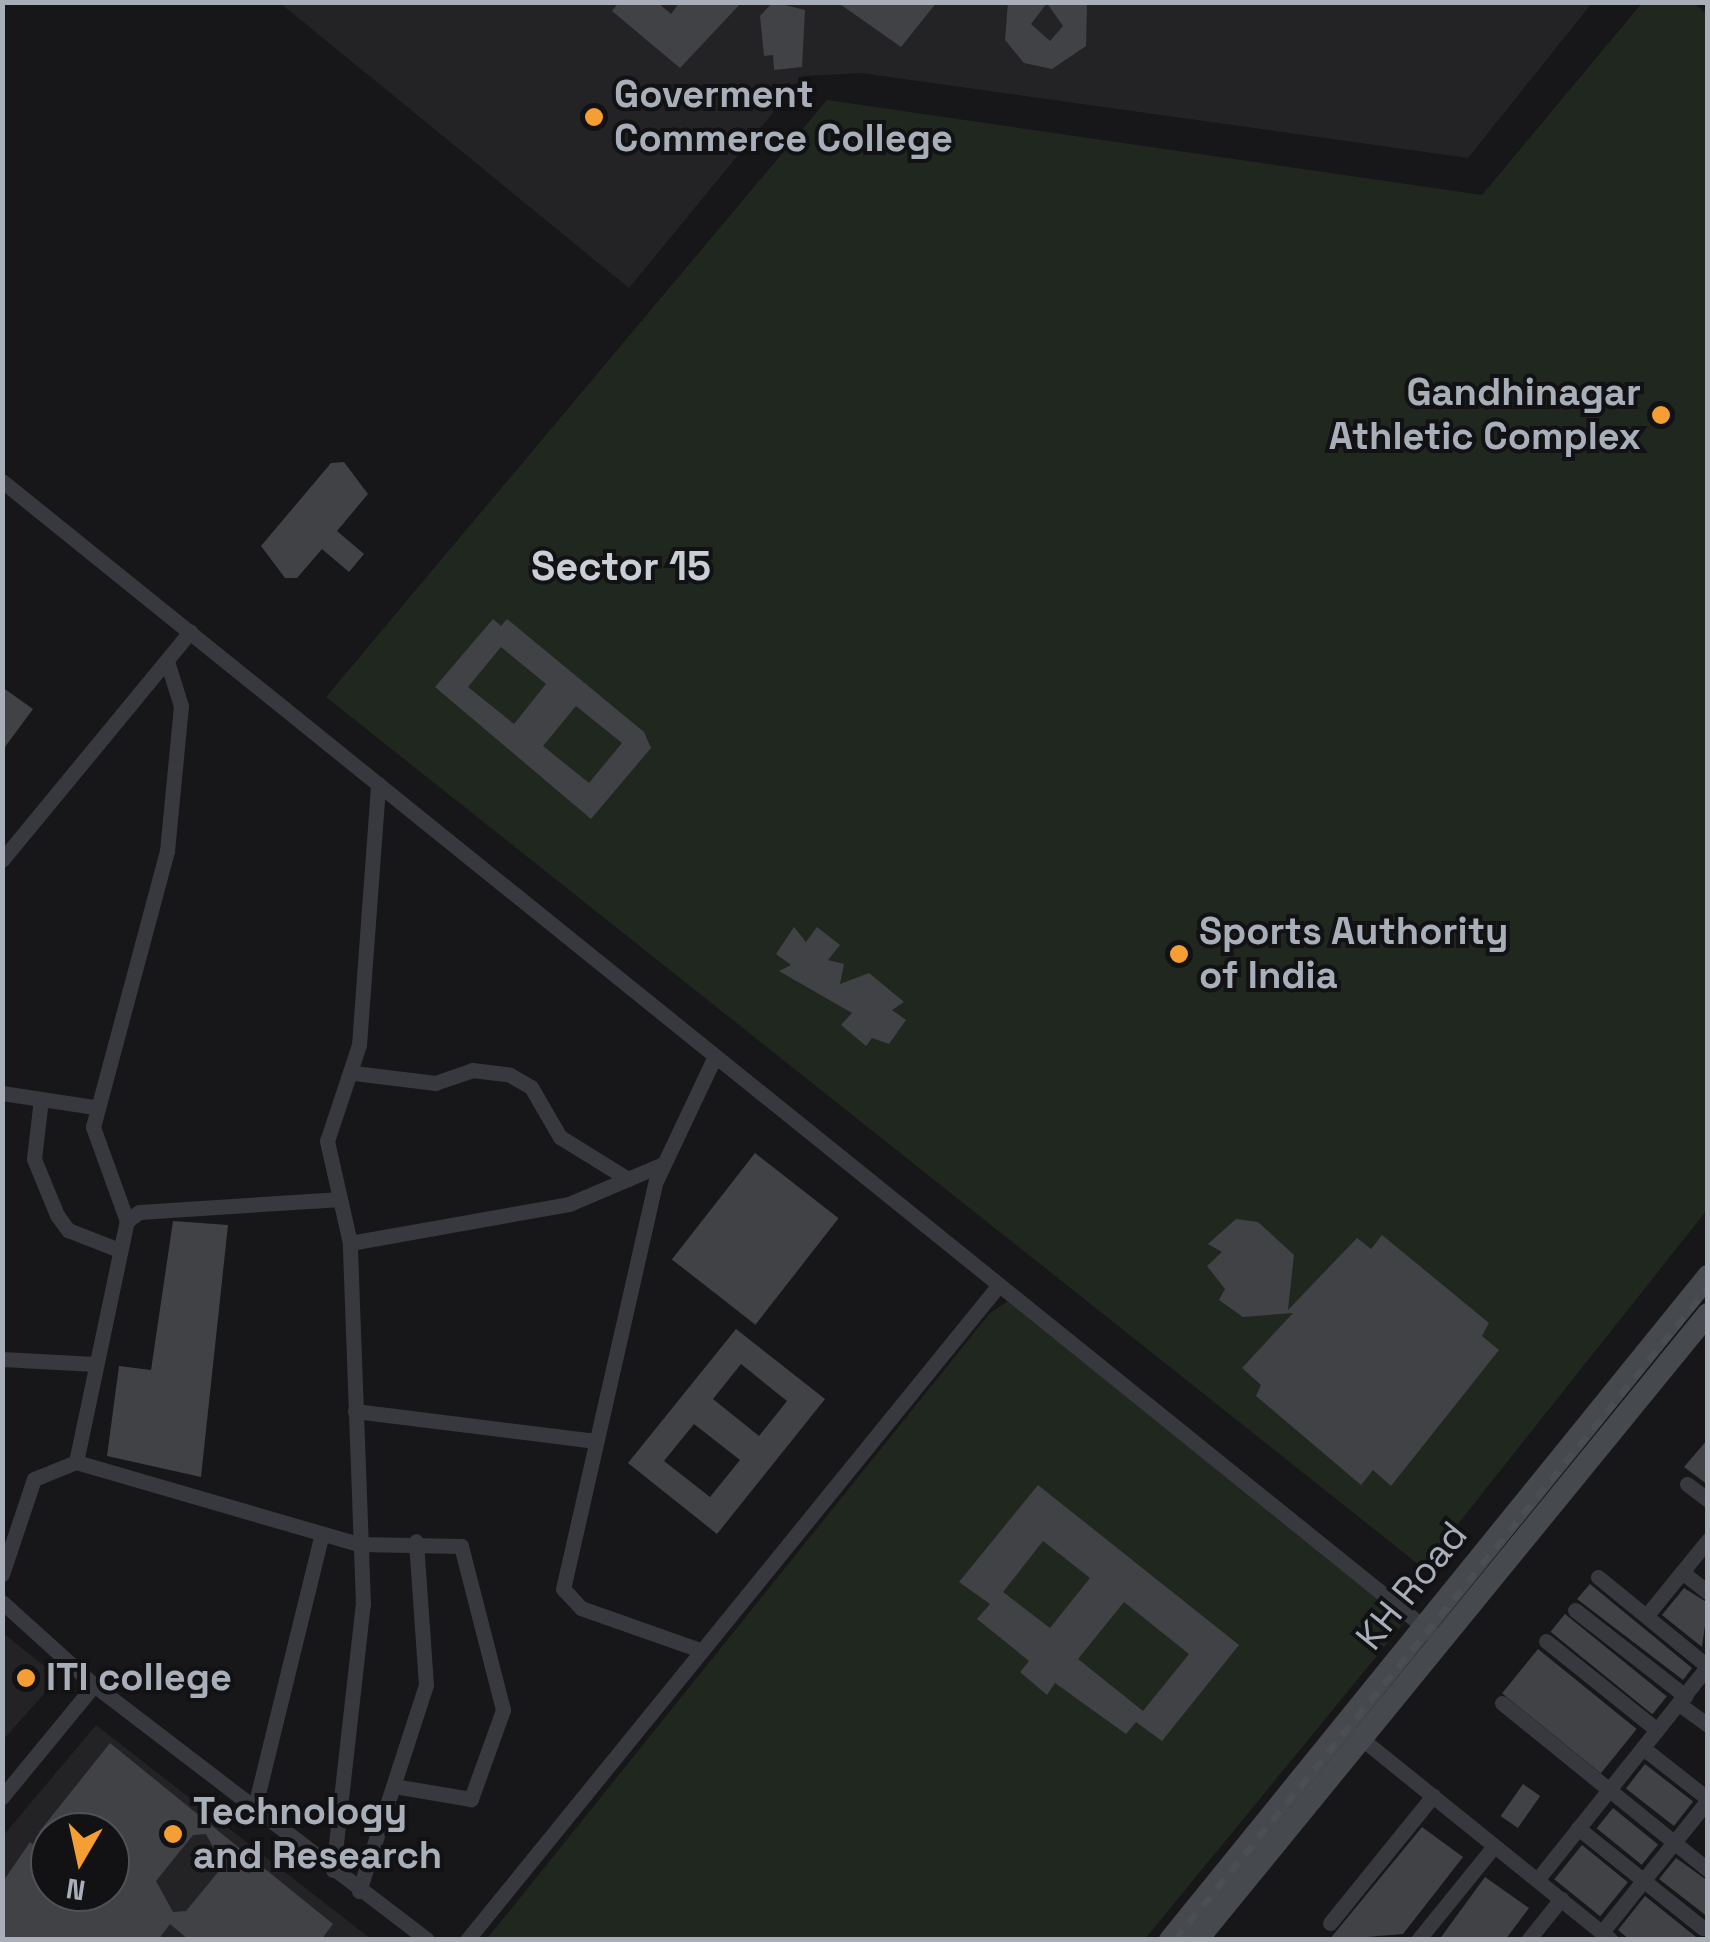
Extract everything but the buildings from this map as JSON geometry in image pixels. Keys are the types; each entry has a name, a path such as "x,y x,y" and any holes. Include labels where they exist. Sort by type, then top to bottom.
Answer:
{"main road":[{"name":"KH Road","path":"1433,1635 1708,1276"},
{"name":"KH Road","path":"1170,1940 1353,1732 1708,1314"},
{"name":"KH Road","path":"1197,1940 1353,1732"}],"street":[{"path":"2,480 1433,1635"},
{"path":"2,860 190,632"},
{"path":"127,1221 97,1152 95,1107 162,878 180,720 166,660"},
{"path":"332,1870 356,1720 359,1544 350,1243 328,1141 354,1073 378,784"},
{"path":"700,1650 567,1600 596,1441 661,1165 715,1056"},
{"path":"354,1073 435,1083 472,1070 510,1075 531,1087 560,1137 628,1179"},
{"path":"2,1093 95,1107"},
{"path":"41,1099 34,1158 57,1215 68,1230 119,1250"},
{"path":"350,1243 537,1212 661,1165"},
{"path":"76,1462 127,1221 138,1212 338,1199"},
{"path":"466,1940 999,1285"},
{"path":"2,1358 95,1364"},
{"path":"355,1411 596,1441"},
{"path":"2,1574 34,1479 76,1462 359,1544 450,1540 468,1554 504,1695 478,1794 462,1800 393,1786"},
{"path":"1687,1484 1708,1500"},
{"path":"255,1806 322,1534"},
{"path":"1646,1616 1708,1540"},
{"path":"359,1891 426,1684 416,1542"},
{"path":"1682,1572 1708,1592"},
{"path":"1537,1880 1707,1666 1598,1576"},
{"path":"2,1602 94,1685 426,1940"},
{"path":"1575,1610 1708,1725"},
{"path":"1546,1641 1658,1730"},
{"path":"2,1797 94,1685"},
{"path":"1502,1703 1708,1870"},
{"path":"1353,1732 1607,1936 1644,1880 1708,1800 1643,1748"},
{"path":"1330,1923 1433,1796"},
{"path":"1578,1828 1702,1930"},
{"path":"1418,1940 1494,1846"},
{"path":"1528,1940 1561,1899"}],"shaded area":[{"name":"Goverment Commerce College","path":"280,3 1592,3 1468,158 861,73 803,76 629,288"},
{"name":"Sports Authority of India","path":"1642,3 1694,3 1707,14 1707,1210 1423,1568 326,697 827,100 1482,195"},
{"path":"1019,1294 1412,1613 1145,1939 486,1940 990,1313"},
{"name":"ITI college","path":"3,1633 48,1669 50,1687 3,1740"},
{"name":"Technology and Research","path":"96,1725 371,1939 3,1940 3,1836"}],"railway":[{"path":"1175,1940 1708,1288"}],"place":[{"name":"Goverment Commerce College","path":"594,117"},
{"name":"Gandhinagar Athletic Complex","path":"1661,415"},
{"name":"Sports Authority of India","path":"1179,954"},
{"name":"ITI college","path":"26,1678"},
{"name":"Technology and Research","path":"173,1834"}],"district":[{"name":"Sector 15","path":"621,567"}]}
